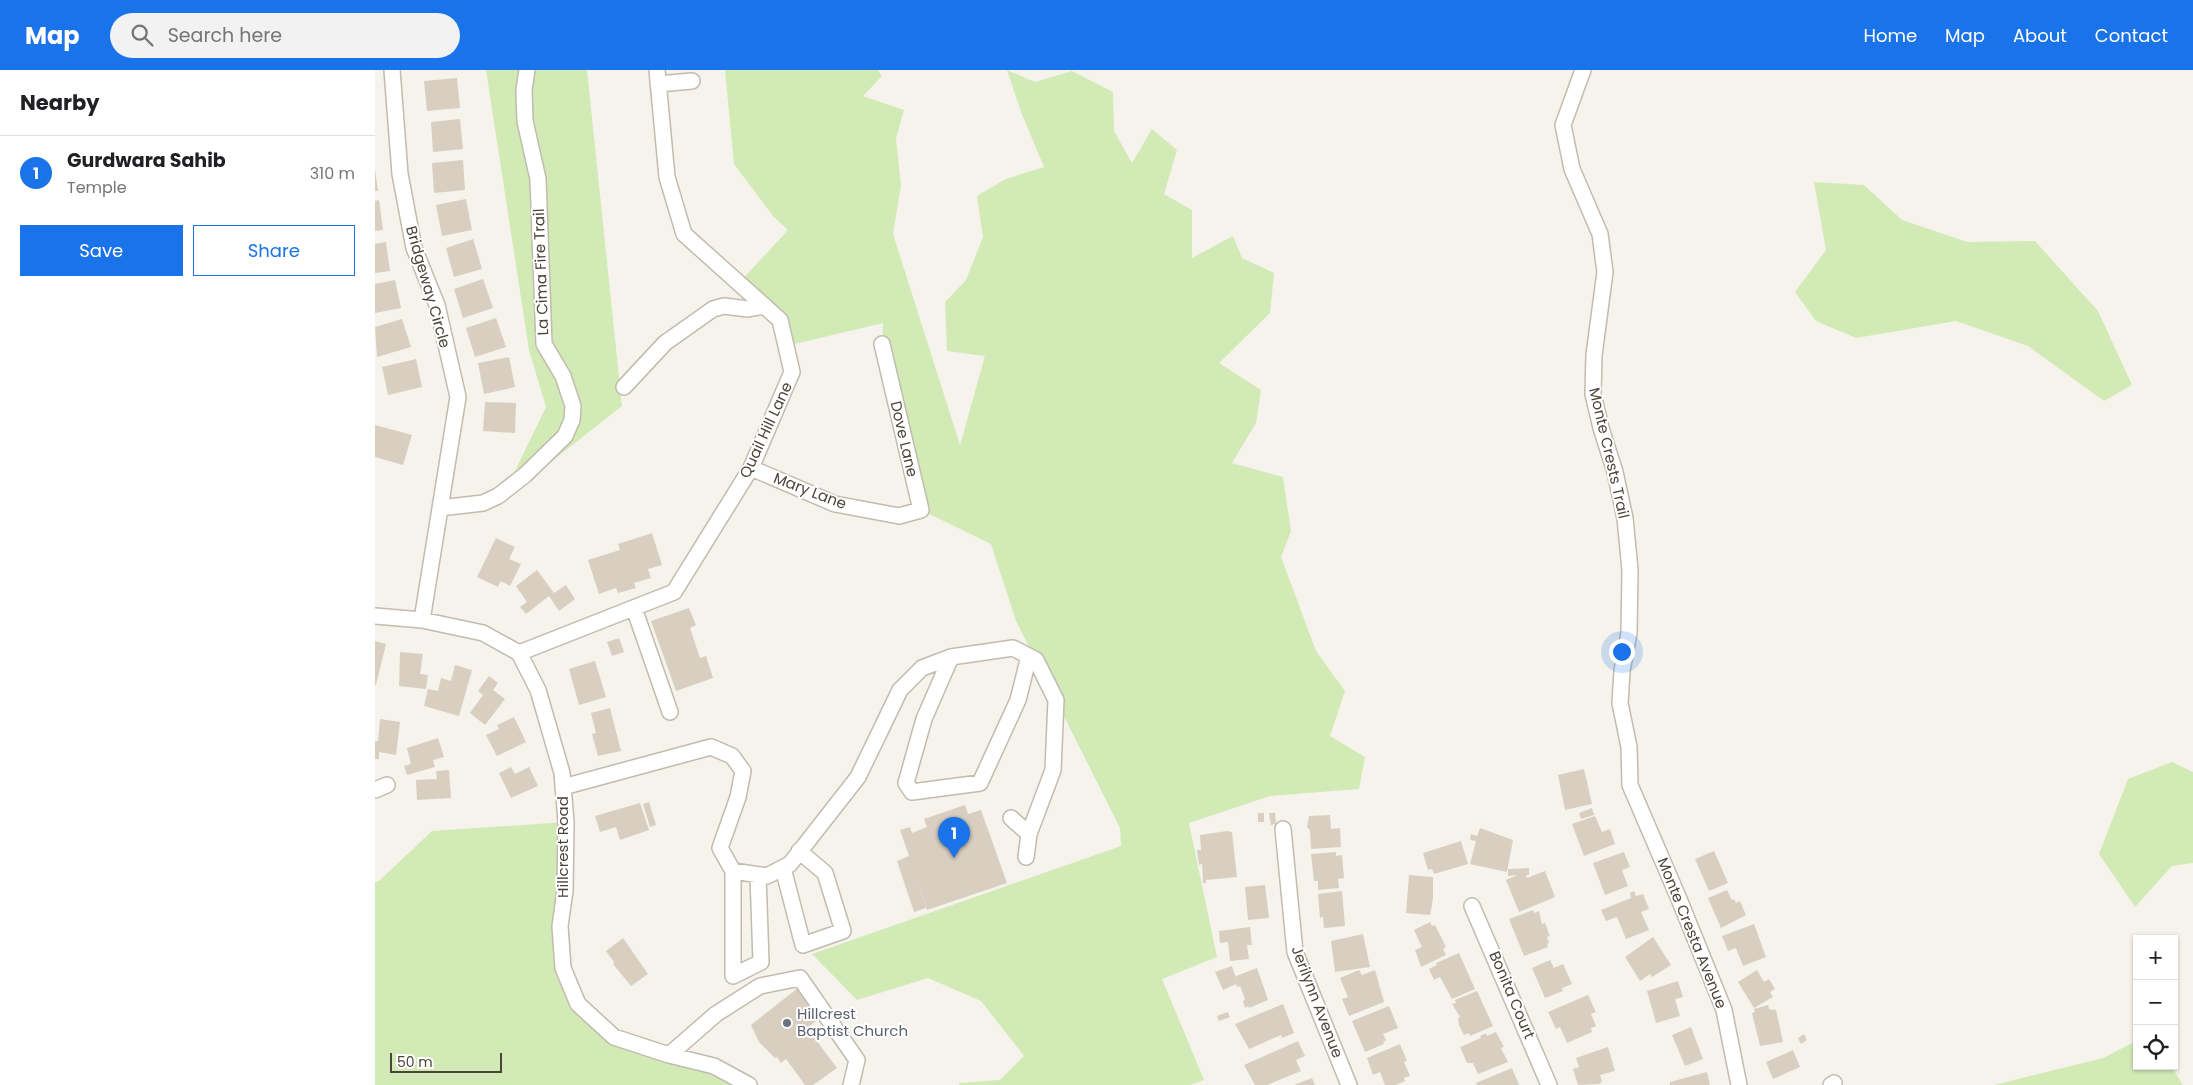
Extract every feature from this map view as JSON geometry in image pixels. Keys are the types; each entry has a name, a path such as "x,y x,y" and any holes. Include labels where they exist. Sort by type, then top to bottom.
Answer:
{"street":[{"name":"Bridgeway Circle","path":"392,70 400,174 413,248 437,305 458,397 422,620"},
{"name":"La Cima Fire Trail","path":"440,508 483,503 498,496 525,475 565,436 572,420 573,406 563,376 543,344 538,179 525,121 524,90 527,70"},
{"name":"Monte Crests Trail","path":"1583,70 1563,125 1572,169 1600,234 1605,272 1594,355 1593,394 1601,428 1615,472 1625,518 1630,570 1629,633 1621,671 1620,703 1629,747 1630,785"},
{"path":"657,77 692,81"},
{"name":"Quail Hill Lane","path":"519,653 674,592 751,468 792,372 780,320 684,234 667,176 657,77"},
{"path":"624,387 665,343 713,310 724,306 748,309 764,306"},
{"name":"Dove Lane","path":"882,344 921,510 899,516"},
{"name":"Mary Lane","path":"751,468 835,504 899,516"},
{"path":"634,608 670,712"},
{"path":"375,616 422,620 483,633 519,653"},
{"path":"733,871 767,876 790,864 858,777 901,690 922,668 951,657 1013,648 1037,660 1056,700 1053,770 1029,834 1026,857"},
{"name":"Hillcrest Road","path":"519,653 538,690 562,773 566,822 565,881 560,926 563,968 578,1004 614,1037 669,1055 714,1066 749,1085"},
{"path":"951,657 924,719 906,783 912,792 980,783 1018,700 1029,656"},
{"path":"563,787 711,747 732,756 743,771 738,797 719,848 733,871 733,976 761,962 758,875"},
{"name":"Monte Cresta Avenue","path":"1630,785 1679,899 1723,1010 1739,1085"},
{"path":"1011,818 1029,834"},
{"name":"Jerilynn Avenue","path":"1283,829 1295,952 1349,1085"},
{"path":"783,868 803,945 843,931 825,873 799,852"},
{"name":"Bonita Court","path":"1472,906 1549,1085"},
{"path":"669,1055 716,1014 760,986 800,978 857,1060 851,1085"}],"green space":[{"path":"486,70 587,70 622,406 500,502 546,407 529,350"},
{"path":"725,70 878,70 882,76 863,96 904,110 896,138 901,186 893,234 960,445 985,356 947,351 945,302 966,280 983,237 977,196 1006,179 1044,167 1021,112 1007,70 1035,82 1072,71 1113,92 1114,131 1132,163 1152,129 1177,150 1164,194 1192,210 1192,258 1233,236 1242,258 1274,273 1270,313 1219,363 1261,390 1256,423 1232,463 1283,477 1291,531 1281,557 1316,651 1345,691 1330,736 1365,757 1359,789 1270,796 1189,823 1217,957 1162,979 1204,1080 1190,1085 959,1085 959,1083 1000,1080 1024,1056 981,1001 928,978 857,1000 812,954 1121,846 1120,828 1016,621 991,544 921,510 882,344 883,323 786,346 780,320 739,283 788,230 773,216 734,164"},
{"path":"1814,182 1864,185 1902,220 1967,242 2035,241 2098,311 2132,385 2104,401 2028,346 1956,321 1856,338 1816,321 1795,292 1826,250"},
{"path":"2172,762 2193,772 2193,863 2172,866 2135,907 2099,854 2128,779"},
{"path":"566,822 560,926 578,1004 614,1037 749,1085 375,1085 375,882 379,881 432,831"},
{"path":"2133,1043 2133,1070 2174,1070 2183,1085 1994,1085 2103,1058"}],"building":[{"path":"457,78 460,108 427,111 424,81"},
{"path":"460,119 463,149 433,152 431,122"},
{"path":"463,160 465,190 434,193 432,163"},
{"path":"375,169 378,191 375,191"},
{"path":"466,199 472,230 442,236 436,205"},
{"path":"379,200 383,230 375,231 375,201"},
{"path":"473,239 482,269 454,277 446,248"},
{"path":"386,242 390,271 375,273 375,244"},
{"path":"483,279 493,308 463,318 454,289"},
{"path":"395,280 401,308 375,313 375,284"},
{"path":"496,318 506,347 475,357 466,328"},
{"path":"402,319 411,347 377,357 375,327"},
{"path":"509,357 515,387 484,394 478,363"},
{"path":"416,359 422,387 388,395 382,367"},
{"path":"485,402 516,403 515,433 483,431"},
{"path":"375,425 412,435 403,465 375,457"},
{"path":"652,533 662,565 648,569 651,578 634,583 636,588 618,593 616,588 599,594 588,560 620,550 618,544"},
{"path":"496,538 515,547 509,559 521,564 510,586 501,581 498,587 477,577"},
{"path":"537,570 554,593 566,585 575,599 559,611 549,596 526,614 520,607 527,602 516,586"},
{"path":"689,608 696,625 690,628 700,658 706,656 713,678 676,691 651,621"},
{"path":"619,638 624,652 612,656 607,642"},
{"path":"375,641 386,644 376,685 375,685"},
{"path":"400,652 423,654 420,674 428,675 426,689 399,686"},
{"path":"595,661 606,697 579,705 569,669"},
{"path":"455,665 472,670 459,716 424,706 428,689 438,691 441,678 451,681"},
{"path":"489,676 498,683 493,690 505,699 485,725 470,713 483,695 478,691"},
{"path":"610,708 621,751 598,756 592,734 596,733 591,713"},
{"path":"514,717 526,742 497,756 486,735 499,729 497,725"},
{"path":"380,719 400,722 396,755 379,752 379,759 375,759 375,741 378,741"},
{"path":"438,738 444,757 433,760 435,767 407,775 404,766 411,764 407,748"},
{"path":"511,767 515,774 529,767 538,786 511,798 499,773"},
{"path":"1584,769 1592,804 1565,810 1558,775"},
{"path":"449,770 451,798 417,800 416,780 437,779 436,771"},
{"path":"649,802 656,825 650,827 643,804"},
{"path":"640,803 649,830 620,840 616,827 600,832 595,816"},
{"path":"965,805 968,814 981,810 1007,883 927,910 915,874 926,908 914,912 897,861 909,856 900,830 910,827 912,833 927,827 924,819"},
{"path":"1592,808 1594,815 1581,819 1579,813"},
{"path":"1258,813 1264,813 1264,822 1258,822"},
{"path":"1269,813 1275,813 1276,824 1271,825"},
{"path":"1330,815 1331,829 1340,828 1341,847 1311,849 1310,830 1307,827 1309,816"},
{"path":"1595,816 1602,832 1610,829 1615,844 1584,856 1572,824"},
{"path":"1480,828 1513,840 1507,872 1470,864 1476,841 1470,840 1471,834 1477,836"},
{"path":"1232,832 1237,877 1206,880 1206,883 1203,883 1202,864 1199,865 1197,850 1201,850 1200,835"},
{"path":"1461,841 1468,864 1434,874 1432,869 1428,870 1423,853"},
{"path":"1714,851 1728,883 1709,891 1695,859"},
{"path":"1336,852 1336,856 1342,855 1344,878 1338,879 1339,888 1318,890 1318,881 1314,881 1311,854"},
{"path":"1624,852 1630,867 1622,870 1628,886 1605,895 1593,863"},
{"path":"1529,868 1529,875 1526,875 1527,878 1545,871 1555,897 1519,912 1506,880 1518,875 1508,876 1508,869"},
{"path":"1409,875 1433,877 1433,899 1430,915 1406,913"},
{"path":"1265,885 1269,918 1248,920 1245,887"},
{"path":"1727,890 1732,900 1734,899 1736,903 1740,901 1746,915 1721,928 1708,898"},
{"path":"1342,891 1345,926 1324,928 1323,917 1320,918 1318,894"},
{"path":"1634,891 1636,896 1643,894 1649,909 1641,912 1649,930 1626,939 1617,917 1606,921 1601,910 1631,898 1630,893"},
{"path":"1533,910 1534,913 1539,911 1542,924 1545,923 1550,936 1547,937 1549,943 1547,944 1548,947 1524,956 1509,919"},
{"path":"1430,922 1432,926 1435,925 1446,947 1443,949 1446,955 1421,967 1415,950 1422,947 1414,930"},
{"path":"1754,924 1766,957 1743,966 1736,948 1728,951 1722,936"},
{"path":"1250,927 1252,945 1247,945 1249,959 1230,961 1228,942 1220,943 1219,931"},
{"path":"1363,934 1370,967 1335,972 1331,941"},
{"path":"1653,937 1671,965 1652,977 1650,974 1640,981 1625,957"},
{"path":"623,938 648,974 631,986 613,964 614,962 606,951"},
{"path":"1459,953 1475,989 1452,999 1440,977 1434,980 1429,969 1437,965 1436,963"},
{"path":"1550,960 1554,968 1563,964 1572,984 1562,988 1563,991 1545,998 1532,968"},
{"path":"1232,966 1236,978 1236,976 1257,968 1268,1000 1245,1008 1243,1002 1245,999 1240,986 1237,987 1236,984 1223,990 1215,972"},
{"path":"1359,970 1362,975 1375,970 1384,1002 1349,1016 1342,999 1348,997 1340,978"},
{"path":"1757,970 1764,982 1769,979 1775,989 1770,992 1773,997 1754,1008 1738,982"},
{"path":"1678,981 1683,997 1675,999 1680,1016 1656,1023 1647,991"},
{"path":"799,987 805,994 803,996 820,1018 807,1028 837,1068 813,1085 805,1085 786,1059 781,1063 777,1057 775,1058 759,1042 751,1025"},
{"path":"1477,991 1493,1026 1470,1036 1469,1033 1464,1035 1459,1025 1458,1018 1460,1017 1452,1004 1456,1003 1455,1000"},
{"path":"1588,995 1596,1012 1591,1014 1596,1026 1591,1028 1592,1032 1567,1043 1560,1027 1556,1029 1548,1012"},
{"path":"1283,1004 1294,1033 1282,1038 1281,1035 1249,1049 1235,1024"},
{"path":"1768,1005 1769,1009 1776,1010 1783,1042 1760,1046 1752,1013 1755,1012 1754,1009"},
{"path":"1389,1006 1398,1028 1383,1034 1386,1040 1383,1042 1384,1044 1365,1052 1352,1021"},
{"path":"1228,1012 1230,1017 1219,1021 1217,1016"},
{"path":"1691,1027 1703,1059 1685,1066 1672,1035"},
{"path":"1496,1032 1504,1047 1501,1048 1508,1062 1478,1074 1473,1063 1467,1063 1460,1047 1481,1038 1480,1036 1486,1033 1487,1036"},
{"path":"1804,1034 1807,1040 1801,1044 1798,1038"},
{"path":"1298,1041 1305,1056 1296,1060 1301,1071 1267,1085 1255,1085 1244,1065"},
{"path":"1400,1044 1407,1061 1404,1062 1410,1076 1404,1078 1405,1081 1396,1085 1385,1085 1380,1072 1373,1075 1367,1058"},
{"path":"1608,1047 1615,1071 1600,1075 1602,1081 1600,1084 1578,1085 1573,1069 1579,1067 1576,1058"},
{"path":"1793,1050 1800,1067 1773,1079 1766,1062"},
{"path":"1512,1068 1519,1085 1477,1085 1476,1083"},
{"path":"1707,1072 1710,1085 1670,1085 1670,1082"},
{"path":"1312,1078 1315,1085 1294,1085"}],"place":[{"name":"Gurdwara Sahib","path":"954,858"},
{"name":"Hillcrest Baptist Church","path":"787,1023"}]}
